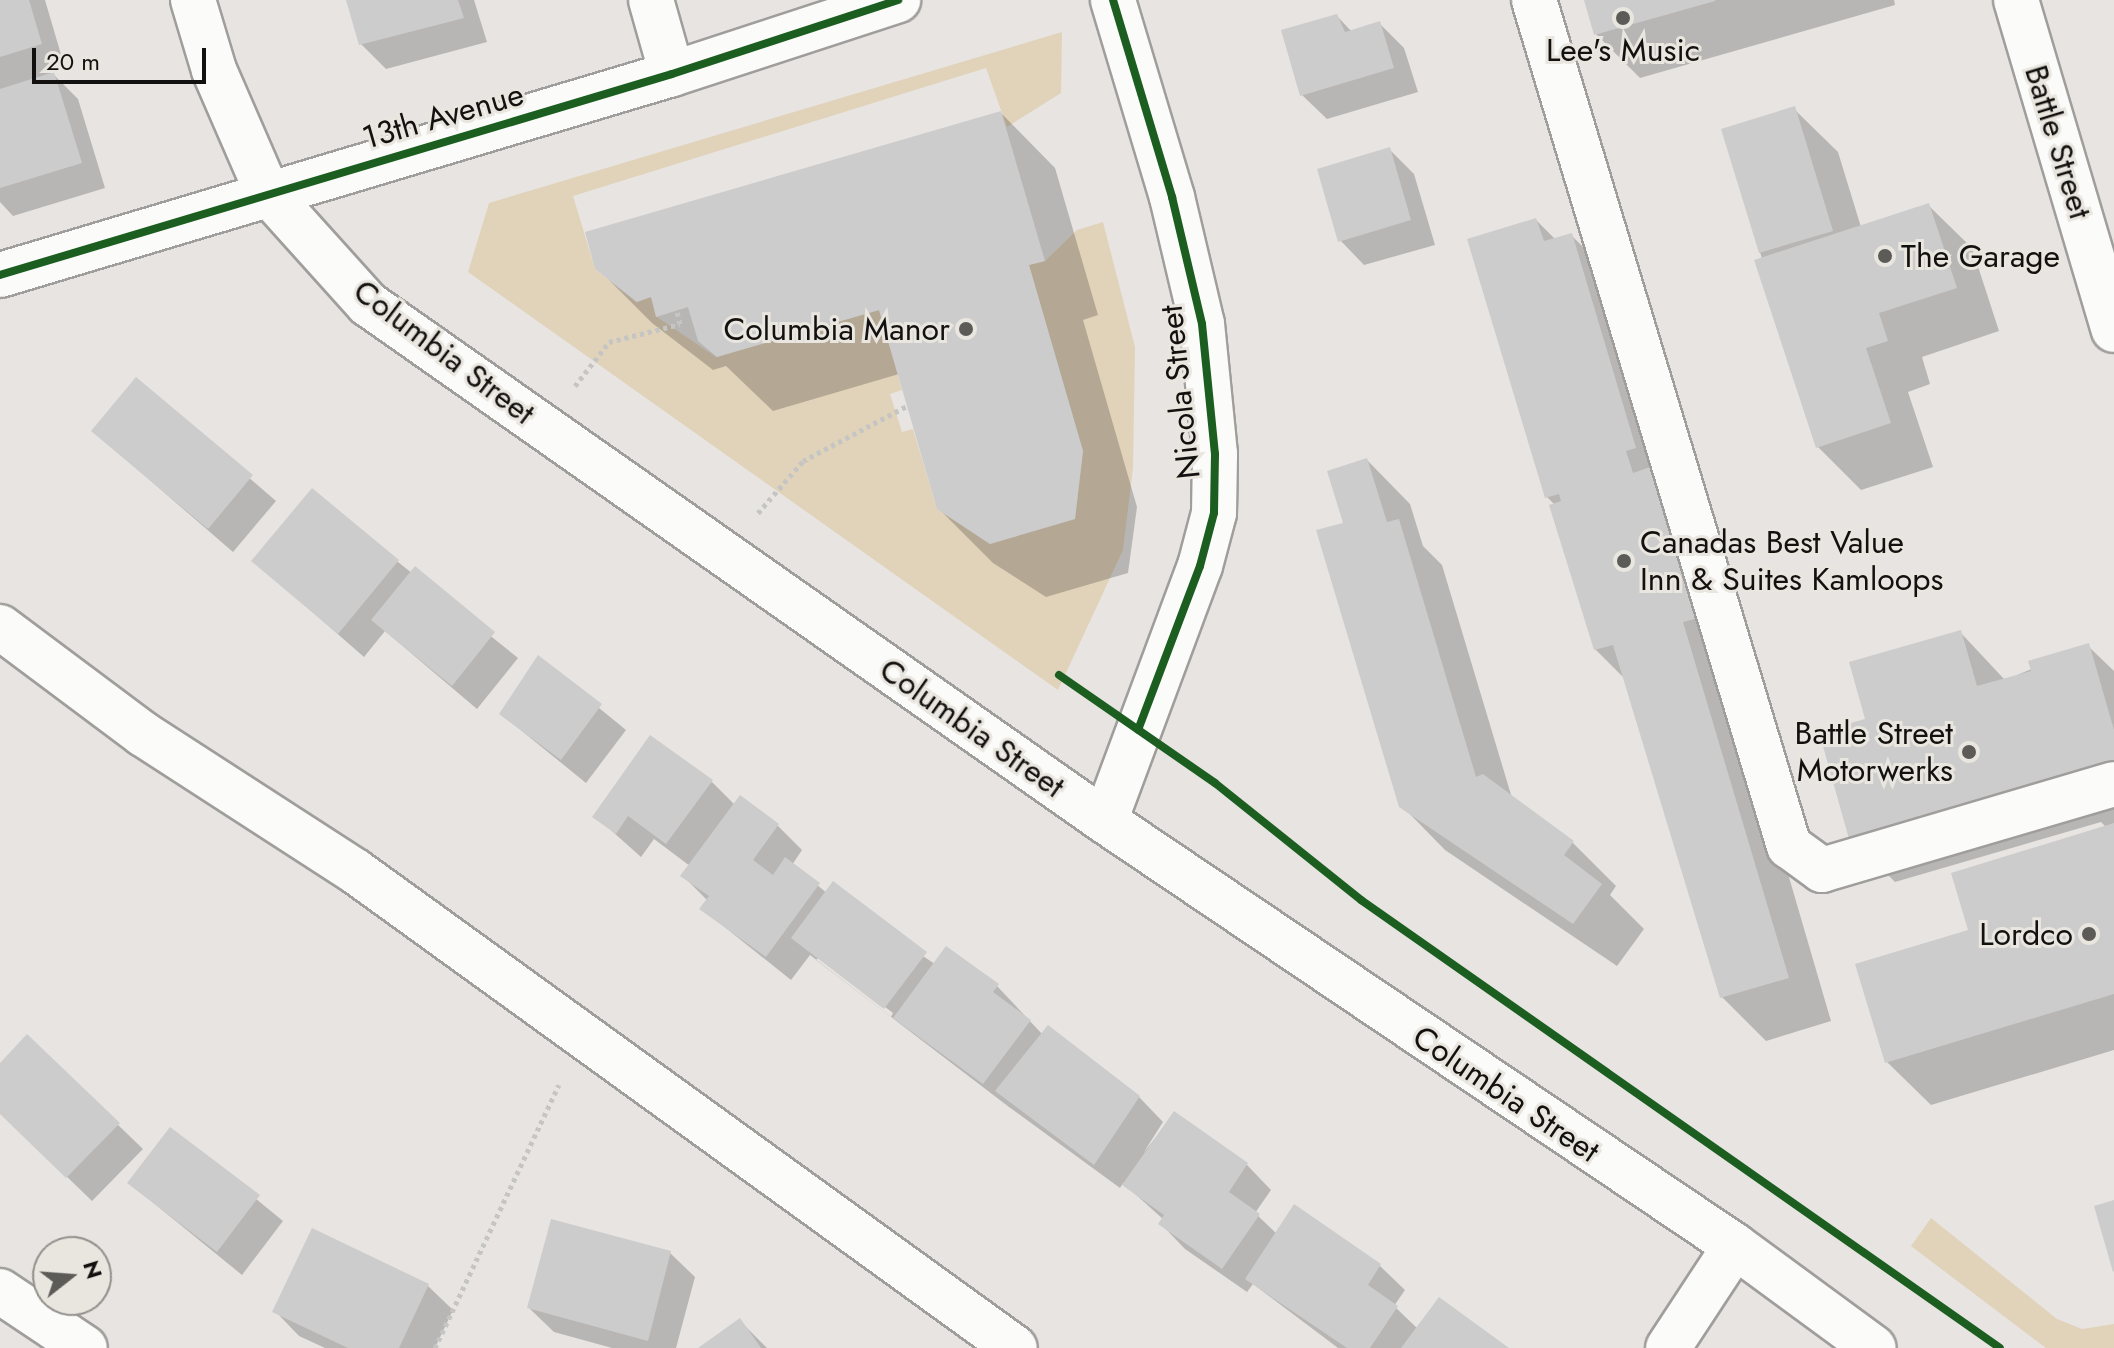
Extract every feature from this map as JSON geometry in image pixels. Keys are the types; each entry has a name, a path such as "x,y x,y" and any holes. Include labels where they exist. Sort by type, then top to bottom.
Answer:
{"main road":[{"name":"Columbia Street","path":"193,0 214,70 267,192 368,304 1105,821 1735,1246 1874,1348"},
{"path":"651,0 672,74"},
{"name":"13th Avenue","path":"0,275 267,192 672,74 898,0"},
{"name":"Nicola Street","path":"1105,821 1200,566 1214,513 1215,454 1202,324 1172,197 1113,0"},
{"path":"1534,0 1789,846 1822,870 2114,784"},
{"name":"Battle Street","path":"2016,0 2114,330"},
{"path":"0,627 143,734 355,871 1015,1348"},
{"path":"1668,1348 1735,1246"},
{"path":"0,1291 85,1348"}],"path":[{"path":"544,427 609,342 680,324 677,311"},
{"path":"723,553 803,461 907,406"},
{"path":"435,1348 582,1036"}],"shaded area":[{"path":"1062,32 1061,93 1007,127 986,68 573,196 595,269 636,302 651,297 657,317 716,357 879,310 902,390 890,394 902,432 913,429 937,509 990,544 1075,519 1083,451 1029,265 1045,261 1077,230 1103,222 1135,347 1133,468 1123,550 1058,690 468,272 489,203"},
{"path":"1931,1218 2057,1319 2082,1329 2114,1324 2114,1348 2046,1348 1911,1246"}],"building":[{"path":"0,0 29,0 42,44 0,57"},
{"path":"346,0 458,0 464,18 359,45"},
{"name":"Lee's Music","path":"1584,0 1715,0 1715,1 1594,35"},
{"path":"1337,14 1345,32 1380,21 1394,68 1300,96 1281,30"},
{"path":"54,72 82,163 0,188 0,89"},
{"path":"1795,106 1833,231 1759,253 1721,129"},
{"name":"Columbia Manor","path":"1001,111 1045,261 1029,265 1083,451 1075,519 990,544 937,509 879,310 717,357 698,341 688,307 656,317 651,297 637,302 595,269 585,232"},
{"path":"1390,147 1411,220 1338,242 1317,169"},
{"path":"1929,203 1957,288 1879,313 1888,341 1866,348 1891,423 1816,448 1754,260"},
{"name":"Canadas Best Value Inn & Suites Kamloops","path":"1536,218 1544,241 1572,233 1636,448 1626,451 1633,473 1653,466 1698,618 1683,622 1789,978 1720,998 1613,645 1594,650 1549,505 1561,501 1559,494 1545,498 1467,239"},
{"path":"136,377 253,475 208,529 91,431"},
{"path":"1367,458 1387,522 1399,519 1476,777 1483,774 1574,841 1564,855 1602,884 1573,924 1399,807 1316,530 1343,523 1327,471"},
{"path":"312,488 399,560 338,634 251,561"},
{"path":"415,566 495,632 452,686 371,620"},
{"name":"Battle Street Motorwerks","path":"1961,630 1977,686 2031,671 2028,661 2089,643 2114,730 2114,771 1849,839 1819,732 1865,719 1849,662"},
{"path":"538,655 602,704 561,760 499,714"},
{"path":"650,735 713,780 666,844 628,816 616,834 592,817"},
{"path":"740,795 779,824 753,860 773,875 785,857 820,883 766,957 699,909 709,896 680,876"},
{"path":"2114,823 2114,994 1885,1063 1855,964 1968,930 1951,873"},
{"path":"833,881 927,952 884,1009 791,938"},
{"path":"946,946 999,984 993,992 1031,1020 983,1084 893,1018"},
{"path":"1048,1025 1140,1096 1094,1165 995,1091"},
{"path":"27,1034 120,1123 66,1178 0,1114 0,1063"},
{"path":"1174,1111 1248,1163 1229,1192 1260,1214 1222,1269 1158,1224 1164,1215 1122,1185"},
{"path":"170,1127 260,1195 217,1252 127,1183"},
{"path":"2114,1200 2114,1271 2113,1272 2094,1206"},
{"path":"1294,1204 1381,1264 1368,1285 1398,1306 1370,1348 1347,1348 1245,1279"},
{"path":"551,1219 671,1251 648,1341 527,1308"},
{"path":"312,1228 429,1284 399,1348 348,1348 272,1312"},
{"path":"1439,1297 1509,1348 1401,1348"},
{"path":"740,1318 761,1348 698,1348"}],"cycle path":[{"path":"0,275 672,74 898,0"},
{"path":"1113,0 1172,197 1202,324 1215,454 1214,513 1200,566 1138,730"},
{"path":"1059,675 1215,783 1361,900 2000,1348"}],"place":[{"name":"Lee's Music","path":"1623,18"},
{"name":"The Garage","path":"1885,256"},
{"name":"Columbia Manor","path":"966,329"},
{"name":"Canadas Best Value Inn & Suites Kamloops","path":"1624,561"},
{"name":"Battle Street Motorwerks","path":"1969,752"},
{"name":"Lordco","path":"2089,934"}]}
